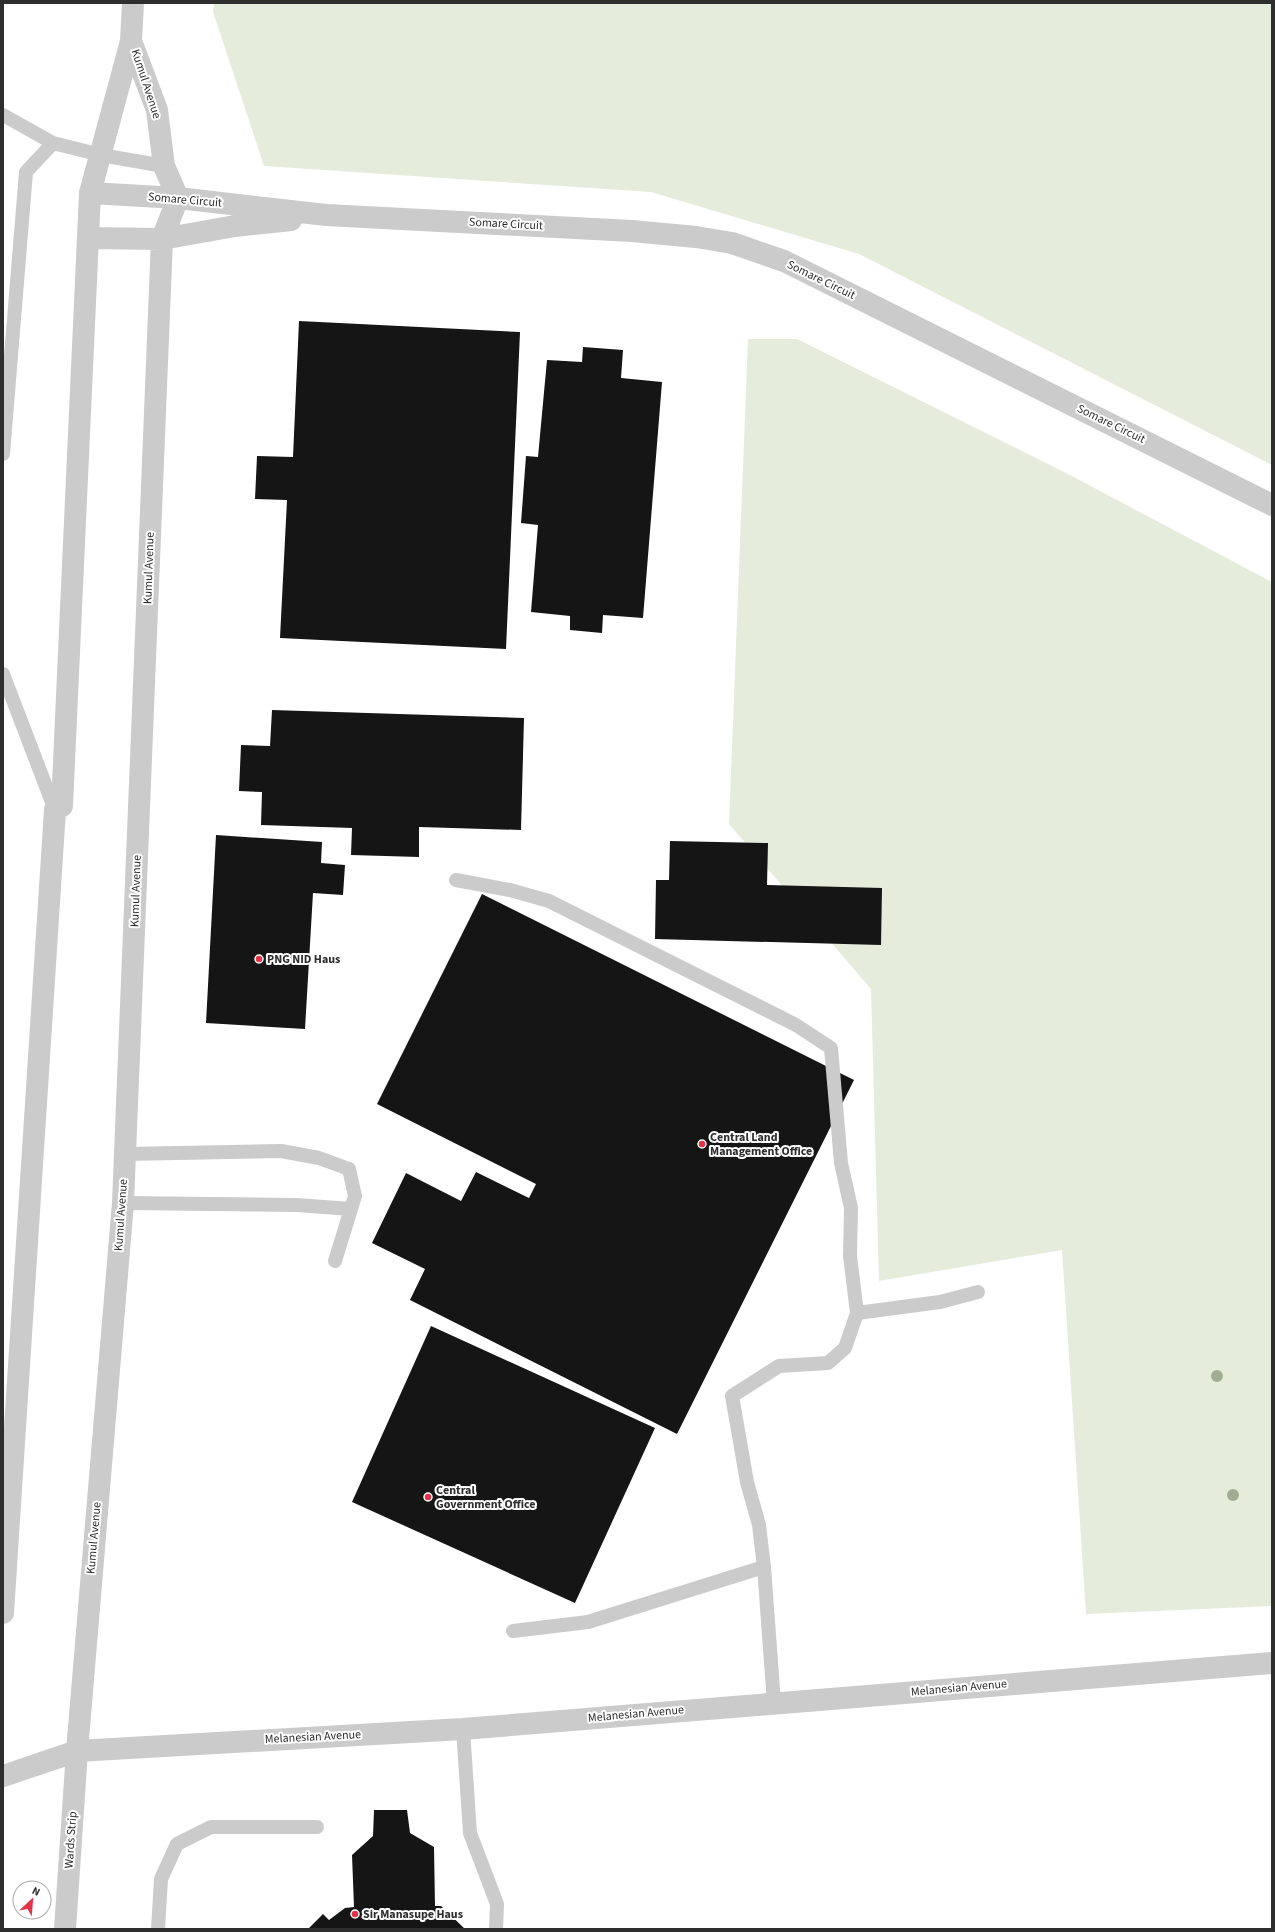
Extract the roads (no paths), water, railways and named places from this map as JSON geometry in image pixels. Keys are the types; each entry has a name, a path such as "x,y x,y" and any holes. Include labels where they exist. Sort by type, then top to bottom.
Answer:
{"street":[{"name":"Kumul Avenue","path":"3,1613 55,810 62,806 90,193 131,41 133,3"},
{"name":"Kumul Avenue","path":"77,1751 125,1154 162,240 178,198 164,166 157,110 131,41"},
{"name":"Somare Circuit","path":"90,193 178,198 326,216 632,231 696,237 732,243 784,261 1272,505"},
{"name":"Somare Circuit","path":"88,238 162,240 235,226 326,216"},
{"name":"Melanesian Avenue","path":"3,1776 77,1751 463,1729 1272,1663"},
{"name":"Wards Strip","path":"65,1929 77,1751"}],"lane":[{"path":"3,115 53,143 101,155 164,166"},
{"path":"3,454 26,172 53,143"},
{"path":"3,674 55,810"},
{"path":"456,880 510,890 549,901 796,1025 831,1048 841,1163 851,1208 850,1256 857,1313 845,1348 828,1363 779,1366 732,1396 747,1482 758,1525 764,1567 774,1703"},
{"path":"125,1154 281,1151 318,1158 349,1169 355,1196 335,1261"},
{"path":"122,1203 297,1205 351,1210"},
{"path":"857,1313 940,1302 978,1292"},
{"path":"513,1631 588,1622 764,1567"},
{"path":"463,1729 470,1833 497,1904 496,1929"},
{"path":"158,1929 161,1879 177,1844 211,1827 317,1827"}],"place":[{"name":"PNG NID Haus","path":"259,959"},
{"name":"Central Land Management Office","path":"702,1144"},
{"name":"Central Government Office","path":"428,1497"},
{"name":"Sir Manasupe Haus","path":"355,1914"}]}
